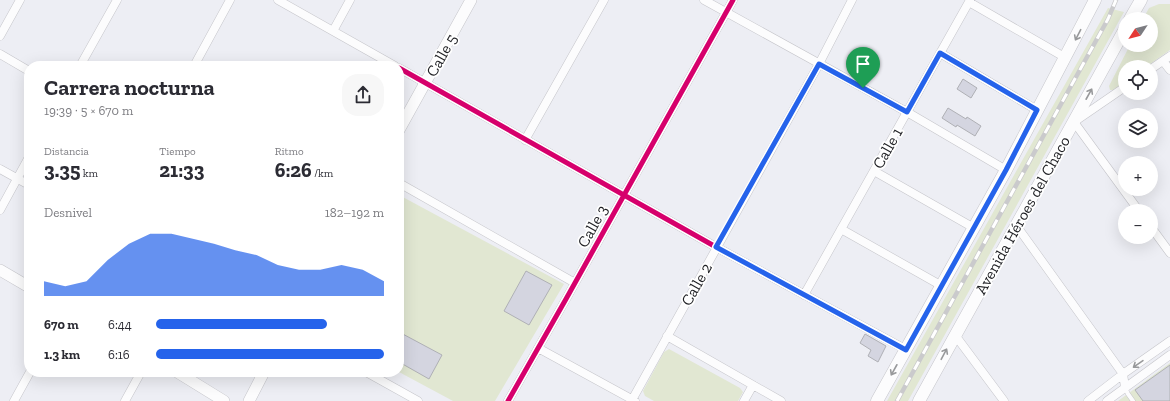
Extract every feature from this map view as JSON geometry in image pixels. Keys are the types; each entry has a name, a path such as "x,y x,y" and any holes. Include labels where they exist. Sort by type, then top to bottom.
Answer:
{"main road":[{"name":"Calle 5","path":"404,121 471,0"},
{"path":"877,401 1006,170 1066,58 1095,0"},
{"path":"1134,12 1141,0"},
{"name":"Avenida Héroes del Chaco","path":"919,401 1118,42"},
{"path":"0,270 24,284"},
{"path":"184,377 224,401"},
{"path":"249,401 261,377"}],"street":[{"path":"0,36 20,0"},
{"path":"83,61 118,0"},
{"path":"197,61 230,0"},
{"path":"278,0 386,61"},
{"path":"333,31 350,0"},
{"path":"525,140 604,0"},
{"path":"704,0 907,112 1006,170"},
{"name":"Calle 3","path":"508,401 733,0"},
{"name":"Calle 2","path":"633,400 716,247 819,64 852,0"},
{"path":"969,1 1066,58"},
{"name":"Calle 1","path":"804,295 969,1"},
{"path":"940,53 1037,110"},
{"path":"0,54 24,68"},
{"path":"1158,65 1167,59 1170,70"},
{"path":"404,71 716,247 906,350"},
{"path":"1118,92 1074,122 1134,204"},
{"path":"0,210 24,166"},
{"path":"0,168 24,182"},
{"path":"874,171 974,228"},
{"path":"404,186 575,283"},
{"path":"1016,225 1123,374 1125,387"},
{"path":"842,229 942,286"},
{"path":"1158,237 1170,253"},
{"path":"955,335 1004,401"},
{"path":"667,336 782,401"},
{"path":"1088,401 1170,341"},
{"path":"538,348 633,400"},
{"path":"1107,401 1170,355"},
{"path":"14,401 27,377"},
{"path":"125,401 138,377"},
{"path":"375,377 418,401"},
{"path":"744,401 753,385"}],"lane":[{"path":"1125,387 1133,401"}],"green space":[{"path":"1159,4 1170,4 1170,50 1156,60 1122,60 1126,52 1158,52 1158,12 1147,12 1149,8"},
{"path":"1108,8 1124,12 1118,12 1118,23 908,401 887,401"},
{"path":"1118,68 1118,87 1110,90 1109,86"},
{"path":"404,198 564,284 495,401 453,401 404,375"},
{"path":"669,349 740,388 743,392 738,401 654,401 645,396 643,391 664,352"},
{"path":"1170,363 1170,401 1118,401"}],"building":[{"path":"963,79 977,88 971,98 957,89"},
{"path":"948,108 981,126 975,136 942,118"},
{"path":"526,271 552,285 529,325 504,311"},
{"path":"865,334 886,346 878,362 868,356 871,350 860,343"},
{"path":"404,335 442,355 429,379 404,365"},
{"path":"1170,365 1170,401 1143,401 1135,390"}],"railway":[{"path":"897,401 1108,19 1116,0"}],"cycle path":[{"path":"508,401 733,0"},
{"path":"404,71 716,247 905,349"}],"route":[{"path":"940,53 1037,110 1006,170 906,350 716,247 819,64 863,88 907,112 940,53"}]}
